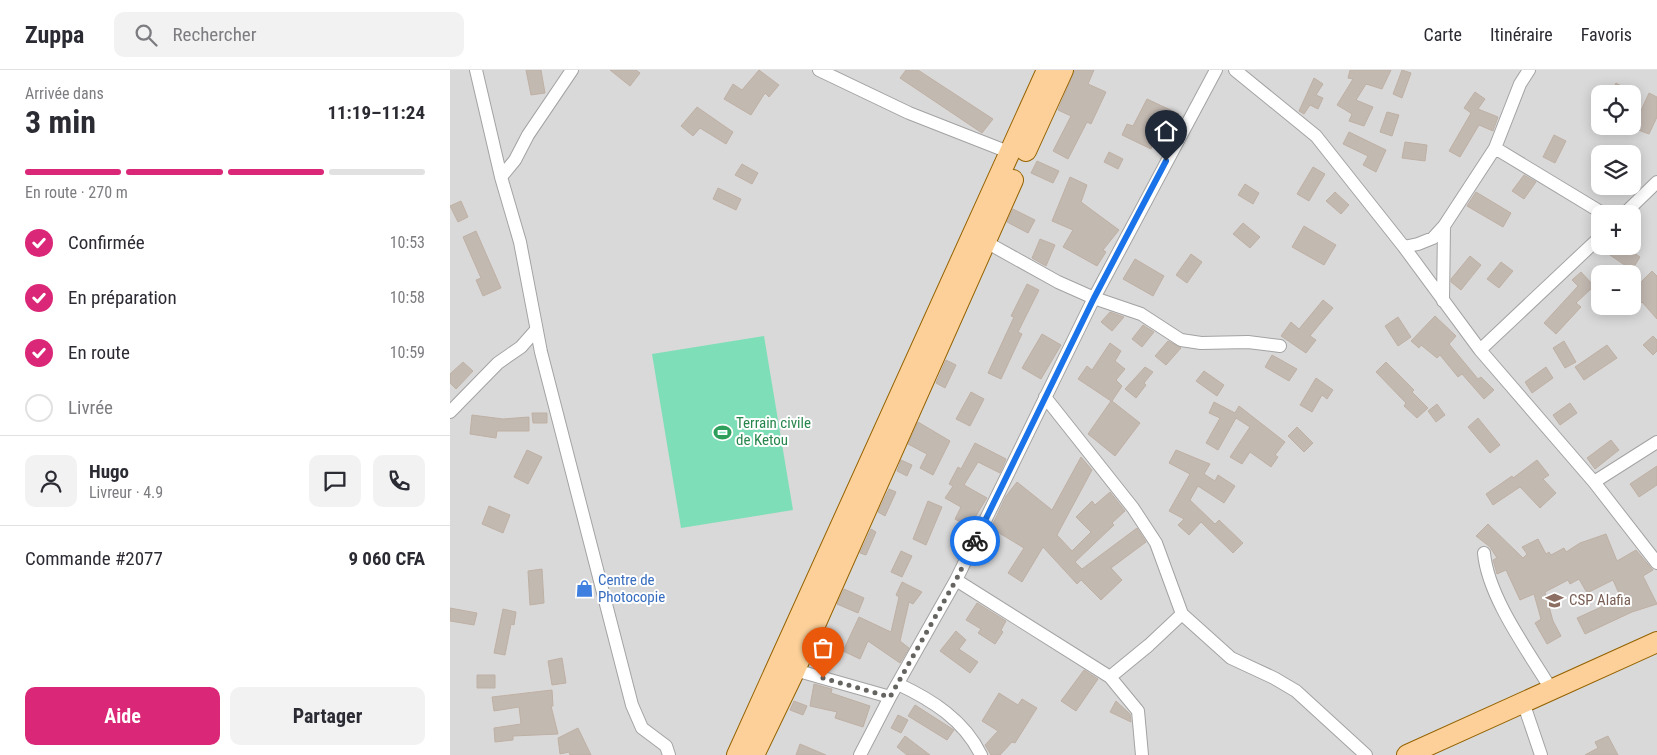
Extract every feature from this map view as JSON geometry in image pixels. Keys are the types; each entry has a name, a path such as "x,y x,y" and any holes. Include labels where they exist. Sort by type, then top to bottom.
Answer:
{"main road":[{"path":"737,755 1047,70"},
{"path":"754,755 795,670 1063,70"},
{"path":"1407,755 1657,642"}],"street":[{"path":"476,70 501,177 520,242 541,352 632,705 642,728 666,746 669,755"},
{"path":"501,177 515,160 528,135 572,70"},
{"path":"819,70 909,113 1011,153"},
{"path":"860,755 890,697 956,580 1094,298 1216,70"},
{"path":"1235,70 1316,136 1404,246 1480,350 1594,482 1657,562"},
{"path":"1404,246 1418,244 1433,238 1444,226 1495,148 1520,84 1529,70"},
{"path":"1495,148 1591,206"},
{"path":"1633,205 1657,182"},
{"path":"1443,301 1444,226"},
{"path":"986,242 1058,282 1094,298 1141,314 1181,340 1201,343 1248,342 1280,346"},
{"path":"1480,350 1591,245"},
{"path":"450,412 498,363 521,347 536,330"},
{"path":"521,347 541,352"},
{"path":"1045,397 1134,508 1156,543 1182,614 1231,658 1274,678 1296,691 1366,755"},
{"path":"1594,482 1657,442"},
{"path":"1484,553 1489,580 1500,603 1550,689"},
{"path":"956,580 1110,678 1138,711 1142,755"},
{"path":"1110,678 1182,614"},
{"path":"795,670 890,697"},
{"path":"898,684 926,698 949,714 973,738 981,755"},
{"path":"1523,702 1541,755"}],"shaded area":[{"path":"450,70 1657,70 1657,755 450,755"}],"green space":[{"name":"Terrain civile de Ketou","path":"764,336 793,510 681,528 652,354"}],"building":[{"path":"526,70 541,70 545,93 531,95"},
{"path":"610,70 636,70 640,73 630,86"},
{"path":"759,70 779,85 769,97 765,93 751,115 724,99 733,84 742,90"},
{"path":"906,70 918,70 993,119 982,133 900,78"},
{"path":"1075,70 1094,70 1088,84 1106,92 1091,124 1087,122 1068,159 1053,151 1071,116 1058,110"},
{"path":"1350,70 1391,70 1382,89 1366,84 1356,100 1373,107 1364,126 1349,121 1352,114 1337,105 1353,79 1348,78"},
{"path":"1402,70 1411,73 1402,98 1393,94"},
{"path":"1314,78 1323,84 1316,95 1323,98 1318,109 1310,105 1304,114 1299,111"},
{"path":"1475,92 1485,99 1478,109 1498,117 1493,131 1479,125 1460,157 1449,151 1471,113 1464,108"},
{"path":"1649,93 1657,97 1657,117 1649,134 1641,131 1641,110"},
{"path":"1147,99 1179,114 1169,134 1159,129 1151,149 1122,135 1127,124 1133,126"},
{"path":"697,107 733,132 726,144 700,128 693,136 681,126"},
{"path":"1387,112 1399,115 1392,136 1380,132"},
{"path":"1349,132 1386,150 1376,172 1363,165 1368,156 1343,144"},
{"path":"1554,135 1566,141 1555,163 1543,157"},
{"path":"1405,142 1427,145 1425,161 1402,158"},
{"path":"1109,152 1123,159 1118,169 1104,162"},
{"path":"1037,161 1059,171 1053,183 1031,173"},
{"path":"742,164 758,173 752,184 735,175"},
{"path":"1313,167 1325,174 1309,201 1297,194"},
{"path":"1524,175 1536,182 1524,199 1512,191"},
{"path":"1070,177 1087,185 1081,202 1119,230 1103,250 1106,252 1097,266 1063,247 1073,230 1052,221"},
{"path":"1245,184 1259,193 1253,204 1238,195"},
{"path":"718,188 741,199 736,210 713,199"},
{"path":"1335,192 1349,205 1341,214 1326,201"},
{"path":"1476,192 1511,213 1503,227 1467,206"},
{"path":"461,201 468,217 458,222 450,206"},
{"path":"1013,209 1035,220 1028,233 1007,222"},
{"path":"1243,223 1260,237 1250,248 1233,234"},
{"path":"1304,226 1336,245 1324,265 1292,247"},
{"path":"476,231 501,288 483,296 476,280 481,278 463,237"},
{"path":"1040,239 1055,245 1046,266 1032,258"},
{"path":"1191,254 1202,262 1187,283 1176,275"},
{"path":"1610,255 1637,255 1640,257 1635,265 1625,265"},
{"path":"1470,256 1481,265 1461,290 1451,282 1451,279"},
{"path":"1135,259 1164,276 1153,296 1123,279"},
{"path":"1501,262 1513,271 1499,288 1487,279"},
{"path":"1652,271 1657,276 1657,319 1641,303 1641,282"},
{"path":"1581,272 1591,283 1591,289 1576,303 1581,307 1556,334 1544,323 1578,286 1572,280"},
{"path":"1027,284 1039,290 1018,332 1022,334 1001,379 988,373 1014,317 1011,316"},
{"path":"1323,300 1333,308 1310,336 1316,340 1306,353 1281,336 1291,322 1299,329"},
{"path":"1110,312 1124,317 1112,331 1101,322"},
{"path":"1435,316 1456,336 1449,344 1478,379 1481,377 1494,390 1484,399 1462,374 1458,377 1440,355 1437,358 1421,345 1419,348 1411,341"},
{"path":"1398,317 1411,337 1398,346 1385,326"},
{"path":"1143,325 1154,332 1142,347 1132,339"},
{"path":"1042,334 1061,345 1041,379 1022,368"},
{"path":"1653,336 1657,340 1657,351 1653,355 1643,345"},
{"path":"1168,341 1181,348 1166,365 1155,356"},
{"path":"1564,341 1576,362 1565,368 1553,348"},
{"path":"1110,343 1121,351 1115,361 1125,369 1116,380 1122,386 1112,401 1140,423 1115,456 1088,434 1111,401 1078,379 1087,366 1092,370"},
{"path":"1607,345 1617,358 1584,380 1575,367"},
{"path":"1272,355 1297,369 1289,381 1265,367"},
{"path":"946,360 956,365 945,388 936,383"},
{"path":"463,362 473,371 456,389 450,383 450,374"},
{"path":"1386,362 1414,390 1412,392 1428,408 1417,418 1404,406 1406,403 1376,372"},
{"path":"1145,367 1153,372 1144,383 1146,385 1136,398 1125,389"},
{"path":"1546,367 1553,378 1532,393 1525,382"},
{"path":"1204,371 1224,385 1217,396 1196,381"},
{"path":"1316,378 1333,390 1327,399 1322,395 1312,412 1300,405"},
{"path":"971,392 984,399 970,426 956,419"},
{"path":"1214,402 1235,413 1239,406 1285,442 1275,455 1278,457 1271,467 1250,452 1242,464 1230,457 1250,427 1236,418 1218,450 1206,443 1220,418 1209,413"},
{"path":"1570,403 1577,413 1560,425 1553,415"},
{"path":"1437,404 1445,415 1436,422 1428,411"},
{"path":"532,413 547,413 547,423 533,423"},
{"path":"472,415 503,419 529,417 529,431 497,431 496,438 470,434"},
{"path":"1478,418 1500,445 1490,453 1468,427"},
{"path":"918,422 950,441 933,475 920,468 927,454 908,444"},
{"path":"1297,427 1313,443 1304,452 1288,436"},
{"path":"1611,440 1619,450 1595,469 1587,458"},
{"path":"975,443 1006,459 1000,473 978,462 964,485 987,498 969,527 955,519 961,507 945,498 953,486 949,484 958,467 961,469"},
{"path":"527,450 542,457 528,484 514,477"},
{"path":"1176,450 1210,464 1204,474 1215,481 1218,475 1235,486 1224,503 1198,486 1190,500 1215,524 1219,520 1243,543 1233,553 1201,522 1189,535 1178,525 1184,519 1169,511 1190,474 1169,463"},
{"path":"1081,457 1092,470 1057,535 1072,551 1091,532 1076,517 1092,501 1095,505 1110,492 1125,511 1112,523 1114,525 1075,562 1082,569 1137,528 1146,542 1111,568 1122,580 1101,600 1081,580 1077,584 1043,547 1022,582 1008,573 1024,548 991,528 1006,496 1017,482 1052,510"},
{"path":"901,460 912,465 907,476 897,471"},
{"path":"1537,460 1549,475 1543,479 1556,493 1540,508 1520,487 1493,505 1486,494 1512,476 1513,478"},
{"path":"1657,466 1657,485 1639,497 1630,484"},
{"path":"889,489 896,492 885,516 878,512"},
{"path":"928,501 942,507 926,545 913,539"},
{"path":"489,506 510,515 503,533 482,524"},
{"path":"1488,524 1523,558 1527,554 1522,547 1538,539 1546,554 1549,552 1551,555 1564,548 1566,552 1580,543 1606,534 1617,561 1636,550 1653,570 1643,576 1657,604 1632,612 1585,634 1577,618 1621,598 1613,580 1587,593 1579,579 1570,584 1568,580 1545,592 1553,621 1561,636 1547,644 1535,623 1541,619 1534,594 1520,600 1506,570 1497,574 1493,560 1497,558 1490,547 1476,536"},
{"path":"871,529 876,532 866,555 860,553"},
{"path":"901,551 912,556 902,577 891,572"},
{"path":"542,569 544,603 530,605 528,571"},
{"path":"902,582 922,592 913,604 909,602 900,641 909,648 900,663 868,641 860,659 843,651 859,617 891,632 899,597 896,595"},
{"path":"844,589 864,598 858,613 837,604"},
{"path":"977,603 1006,621 1001,630 1003,632 995,644 978,633 981,629 966,620"},
{"path":"450,608 477,613 474,625 450,621"},
{"path":"503,609 516,612 514,625 511,624 505,655 494,653"},
{"path":"956,631 966,640 959,649 978,662 970,673 940,651"},
{"path":"562,658 566,683 552,685 548,661"},
{"path":"1084,670 1098,679 1076,711 1061,701"},
{"path":"477,675 495,675 495,688 477,688"},
{"path":"814,684 832,689 831,693 870,706 863,727 835,718 837,712 810,706"},
{"path":"552,690 553,706 551,706 558,734 513,736 513,740 495,742 494,728 521,724 519,707 494,711 492,697"},
{"path":"999,693 1018,705 1022,699 1037,708 1015,743 1012,742 1000,755 991,755 985,745 998,731 982,721"},
{"path":"794,701 807,706 803,715 790,710"},
{"path":"1116,701 1130,714 1131,722 1110,712"},
{"path":"915,705 954,730 947,740 908,716"},
{"path":"898,715 908,720 901,733 891,728"},
{"path":"578,728 591,755 570,755 569,752 560,754 558,738"},
{"path":"905,736 930,755 907,755 897,747"},
{"path":"1608,736 1618,755 1585,755 1598,748 1595,742"},
{"path":"800,744 826,755 796,755"}],"way so far":[{"path":"823,678 890,697 956,580 975,541"}],"place":[{"name":"Terrain civile de Ketou","path":"722,432"},
{"name":"Centre de Photocopie","path":"584,589"},
{"name":"CSP Alafia","path":"1555,600"}],"route":[{"path":"975,541 1094,298 1166,161"}]}
